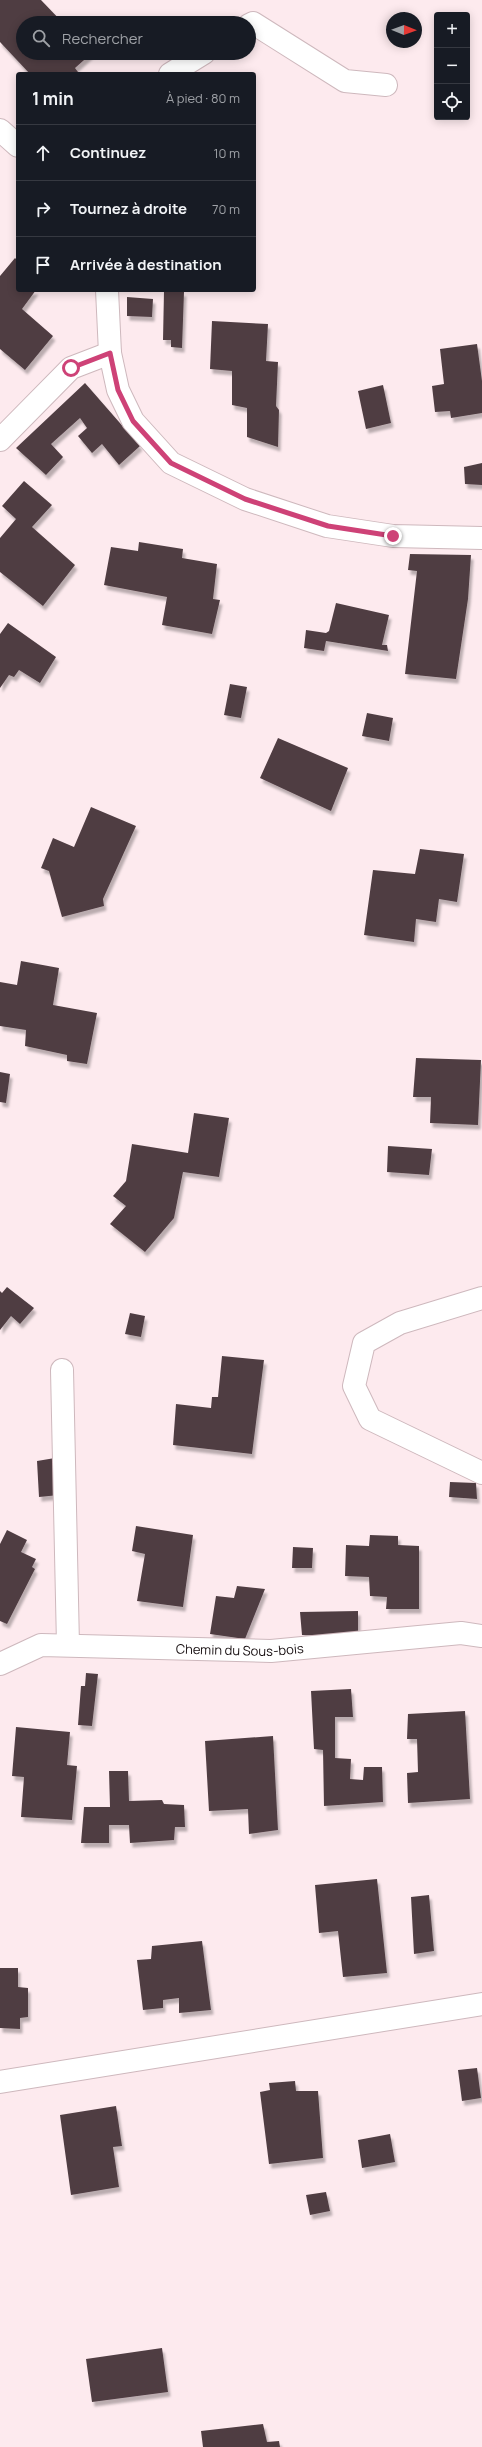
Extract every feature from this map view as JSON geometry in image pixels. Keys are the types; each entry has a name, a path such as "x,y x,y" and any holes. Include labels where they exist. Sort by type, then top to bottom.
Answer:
{"street":[{"path":"256,24 345,81 386,85"},
{"path":"173,72 193,60"},
{"path":"0,130 16,144"},
{"path":"107,292 110,353 118,390 133,421 171,463 245,499 328,526 393,536 482,538"},
{"path":"0,440 71,368 110,353"},
{"path":"482,1298 400,1323 364,1343 354,1386 370,1419 482,1473"},
{"path":"62,1370 68,1645"},
{"name":"Chemin du Sous-bois","path":"0,1664 41,1645 271,1651 461,1633 482,1636"},
{"path":"0,2082 482,2004"}],"building":[{"path":"0,0 41,0 56,16 16,16 16,59 0,42"},
{"path":"17,60 84,60 75,68 78,72 28,72"},
{"path":"15,258 16,292 35,292 22,309 53,336 25,370 0,349 0,276"},
{"path":"164,292 184,292 182,348 171,347 171,340 163,340"},
{"path":"127,297 153,299 152,317 127,316"},
{"path":"212,321 268,324 266,361 278,362 276,406 279,410 278,447 247,437 247,408 232,405 232,371 210,369"},
{"path":"477,344 482,381 482,413 451,418 450,411 435,412 432,386 444,384 440,349"},
{"path":"85,383 140,446 119,465 102,444 92,453 78,436 87,428 80,418 51,444 63,457 46,475 16,448"},
{"path":"383,385 391,423 366,429 358,391"},
{"path":"482,463 482,485 465,484 464,467"},
{"path":"24,481 52,505 32,527 75,565 43,606 0,572 0,538 16,519 2,506"},
{"path":"139,542 183,549 182,558 217,564 213,599 220,600 212,634 162,625 167,597 104,585 111,547 138,551"},
{"path":"410,554 471,555 468,599 456,679 405,674 417,571 408,570"},
{"path":"336,603 389,615 382,645 387,645 388,651 326,641 324,651 304,648 306,630 326,633 329,631"},
{"path":"8,623 56,657 40,683 19,670 14,677 9,675 0,688 0,634"},
{"path":"230,684 247,687 241,718 224,715"},
{"path":"367,713 393,718 389,741 362,736"},
{"path":"278,738 348,768 331,811 260,778"},
{"path":"91,807 136,826 103,899 104,906 62,917 49,871 41,868 53,838 74,847"},
{"path":"420,849 464,854 457,902 439,899 436,922 416,919 414,942 364,935 373,870 415,874"},
{"path":"21,961 59,968 53,1005 97,1013 87,1064 67,1061 67,1055 25,1046 26,1030 0,1026 0,982 17,985"},
{"path":"416,1058 481,1060 478,1125 430,1123 431,1097 413,1097"},
{"path":"0,1072 10,1074 6,1103 0,1102"},
{"path":"194,1113 229,1118 219,1177 183,1172 174,1218 145,1252 110,1224 126,1206 113,1196 126,1181 132,1144 188,1153"},
{"path":"388,1146 432,1149 429,1175 387,1172"},
{"path":"7,1287 34,1308 20,1324 11,1316 0,1330 0,1291 2,1293"},
{"path":"130,1313 145,1316 141,1337 125,1334"},
{"path":"222,1356 264,1360 252,1454 173,1445 176,1404 211,1408 212,1397 218,1397"},
{"path":"55,1458 59,1495 39,1497 37,1461"},
{"path":"450,1482 476,1483 477,1499 449,1497"},
{"path":"136,1526 193,1535 183,1607 137,1601 145,1554 132,1551"},
{"path":"7,1530 27,1540 21,1552 36,1559 32,1567 35,1569 7,1624 0,1621 0,1544"},
{"path":"370,1535 398,1536 398,1545 419,1546 419,1609 386,1609 387,1597 370,1596 369,1577 345,1576 346,1545 369,1546"},
{"path":"293,1547 313,1548 312,1568 292,1568"},
{"path":"237,1586 265,1589 245,1639 210,1634 216,1596 234,1598"},
{"path":"358,1611 358,1635 302,1635 300,1612"},
{"path":"86,1673 98,1674 92,1726 78,1725 81,1686 85,1686"},
{"path":"351,1689 353,1717 335,1717 335,1758 351,1759 350,1779 363,1780 364,1767 382,1767 383,1802 324,1806 323,1750 314,1749 311,1691"},
{"path":"465,1711 470,1799 408,1803 407,1773 418,1772 417,1739 407,1739 408,1714"},
{"path":"16,1727 70,1732 67,1765 77,1766 72,1820 21,1817 24,1777 12,1776"},
{"path":"273,1736 278,1830 249,1834 248,1809 209,1811 205,1741"},
{"path":"109,1771 128,1771 129,1801 162,1800 164,1804 184,1805 185,1827 175,1827 174,1840 130,1843 129,1825 109,1825 109,1843 81,1843 84,1807 110,1807"},
{"path":"377,1879 387,1973 343,1977 338,1931 319,1933 315,1885"},
{"path":"429,1895 434,1951 414,1954 411,1897"},
{"path":"202,1941 211,2010 179,2013 179,1998 163,2000 163,2008 143,2010 137,1960 151,1959 152,1946"},
{"path":"0,1968 18,1968 18,1987 28,1988 28,2017 20,2018 20,2029 0,2028"},
{"path":"477,2068 481,2098 462,2101 458,2070"},
{"path":"295,2081 296,2091 318,2091 323,2158 269,2164 260,2092 270,2090 269,2083"},
{"path":"116,2106 122,2146 113,2147 119,2187 71,2195 60,2115"},
{"path":"390,2134 395,2162 362,2168 358,2140"},
{"path":"326,2192 330,2211 310,2215 306,2195"},
{"path":"162,2348 168,2392 92,2402 86,2359"},
{"path":"263,2424 267,2442 279,2441 280,2447 203,2447 201,2431"}],"route":[{"path":"71,368 110,353 118,390 133,421 171,463 245,499 328,526 393,536"}]}
